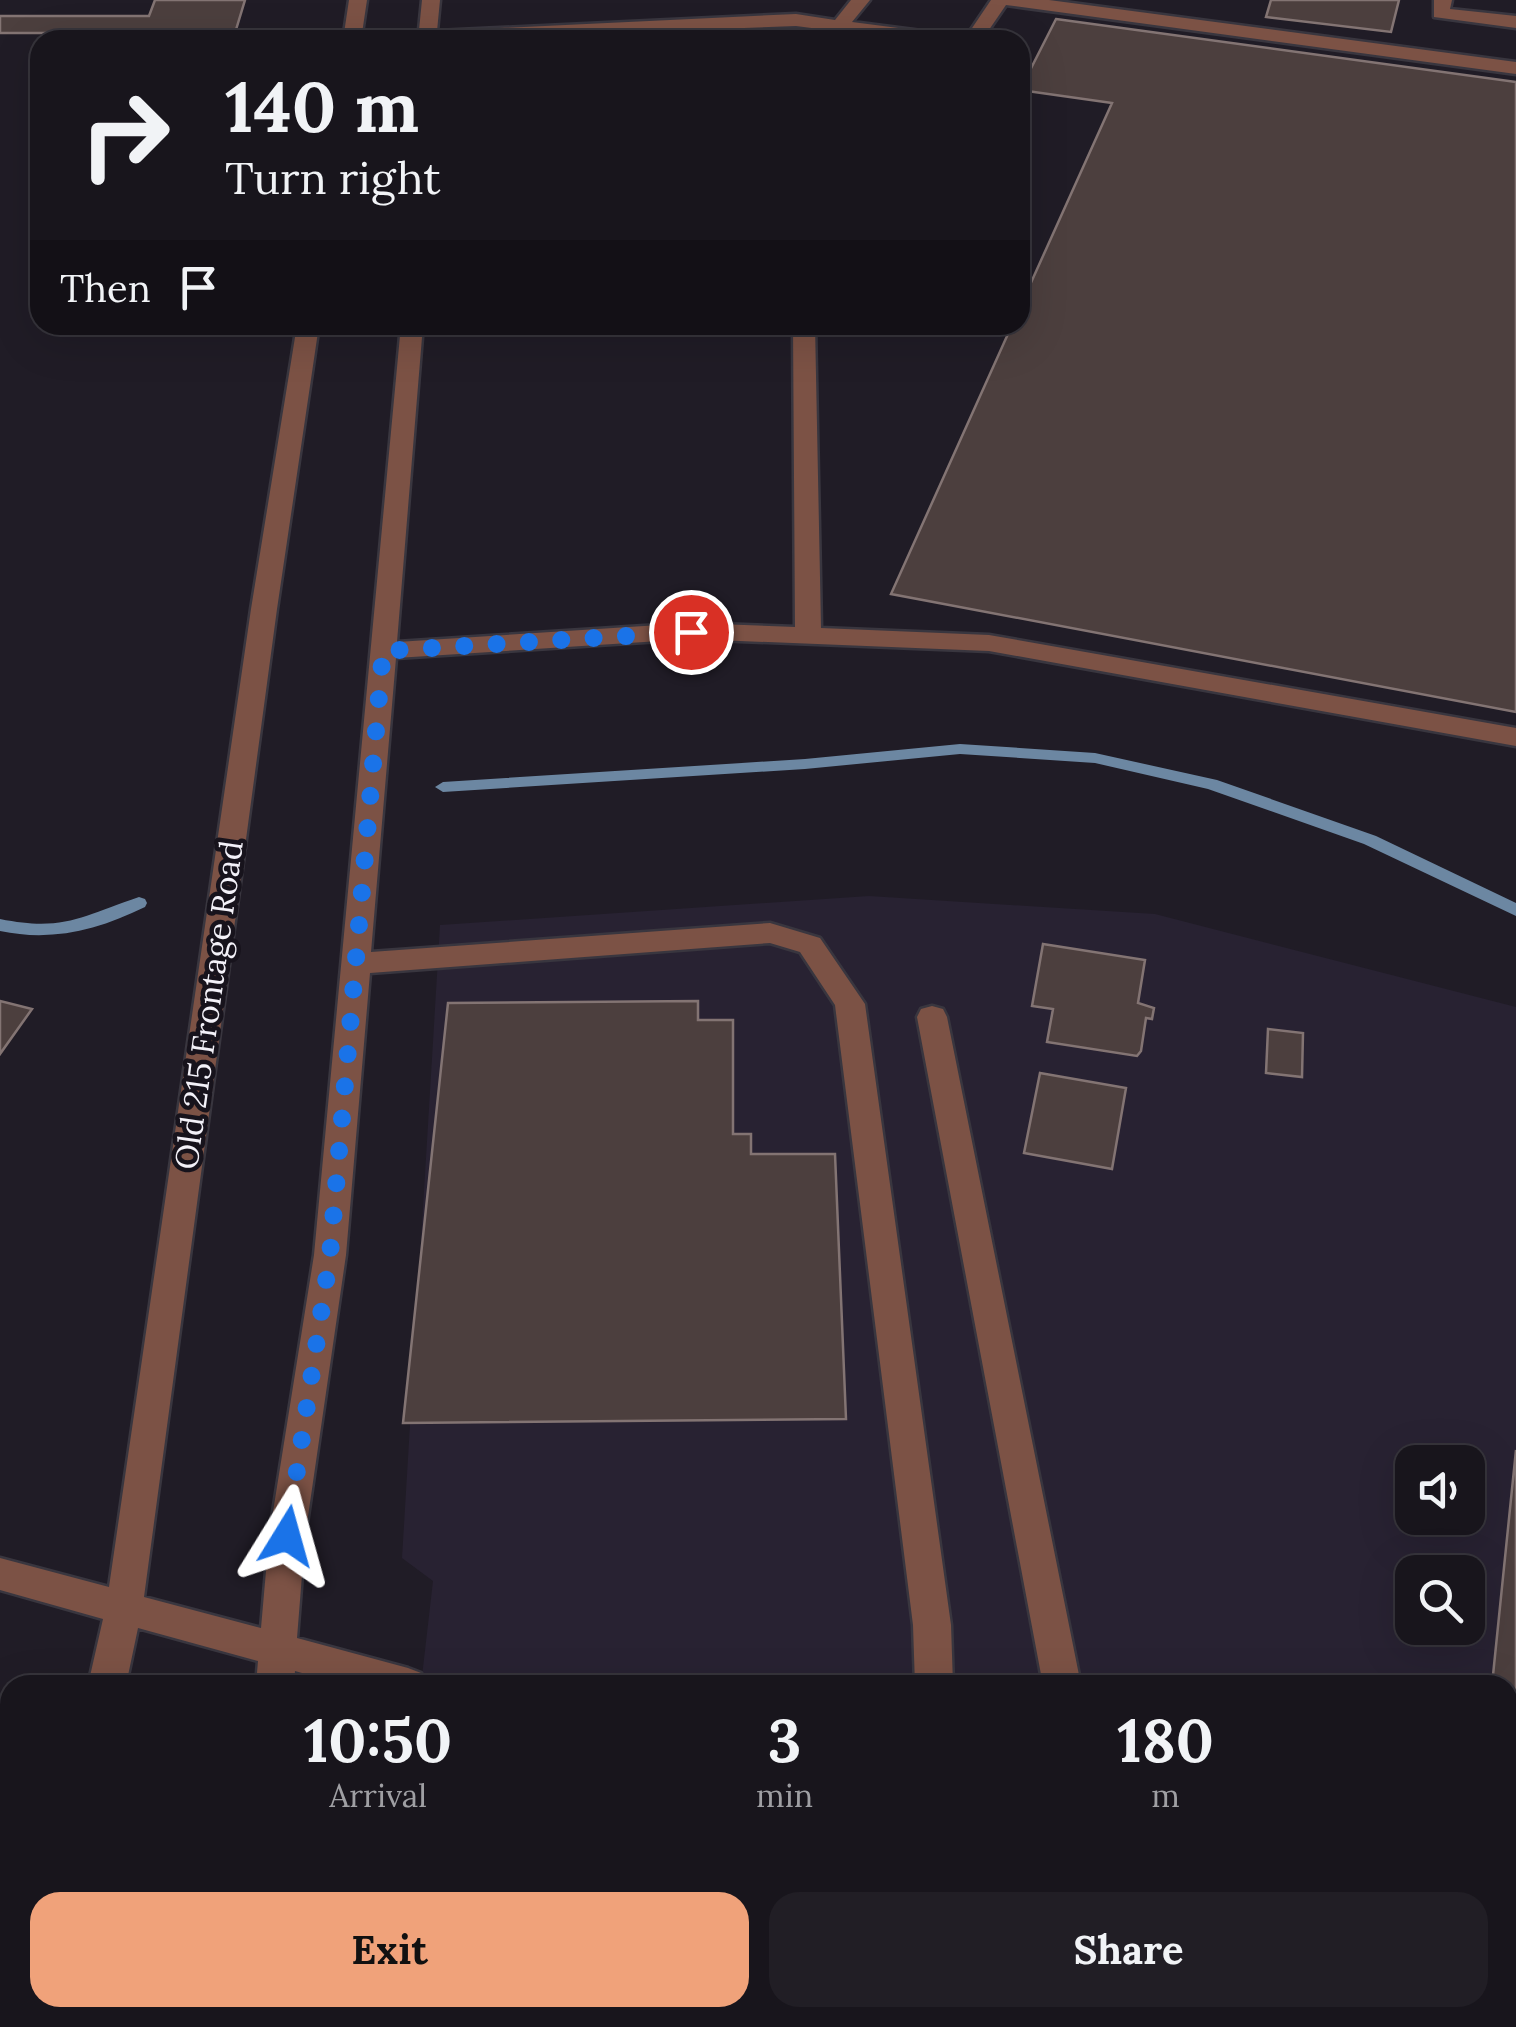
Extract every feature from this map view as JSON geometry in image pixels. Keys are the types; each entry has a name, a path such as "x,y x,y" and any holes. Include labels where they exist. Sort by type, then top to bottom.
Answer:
{"street":[{"path":"354,30 358,0"},
{"path":"429,30 431,0"},
{"path":"840,26 861,0"},
{"path":"980,30 1000,0"},
{"path":"1008,0 1516,68"},
{"path":"1443,0 1440,13 1516,22"},
{"path":"797,30 840,26 870,30"},
{"name":"Old 215 Frontage Road","path":"109,1675 124,1610 264,609 306,335"},
{"path":"276,1667 287,1536 330,1255 411,335"},
{"path":"804,335 808,636"},
{"path":"383,651 691,632 989,644 1516,736"},
{"path":"355,964 770,934 810,946 850,1004 932,1626 934,1675"},
{"path":"932,1017 1060,1675"},
{"path":"0,1574 124,1610 276,1667 335,1675"}],"shaded area":[{"path":"869,896 1155,914 1516,1007 1516,1675 422,1675 433,1581 402,1558 440,925"}],"building":[{"path":"155,0 245,0 236,30 0,33 0,16 149,16"},
{"path":"1271,0 1399,0 1391,32 1266,17"},
{"path":"1056,19 1516,82 1516,712 891,594 1008,335 1030,335 1030,285 1112,103 1030,91 1030,70"},
{"path":"1043,944 1145,960 1138,1003 1154,1008 1152,1019 1146,1018 1137,1056 1047,1042 1053,1009 1032,1006"},
{"path":"0,1001 32,1009 0,1054"},
{"path":"698,1001 698,1020 733,1020 733,1134 751,1134 751,1154 835,1154 846,1419 403,1423 448,1003"},
{"path":"1268,1029 1303,1033 1302,1077 1266,1073"},
{"path":"1040,1073 1126,1088 1112,1169 1024,1153"},
{"path":"1516,1450 1516,1675 1493,1675"}],"waterway":[{"path":"443,787 805,764 960,749 1095,758 1211,784 1370,840 1516,910"},
{"path":"0,925 54,930 105,918 139,903"}],"route":[{"path":"287,1536 330,1255 383,651 691,632"}]}
